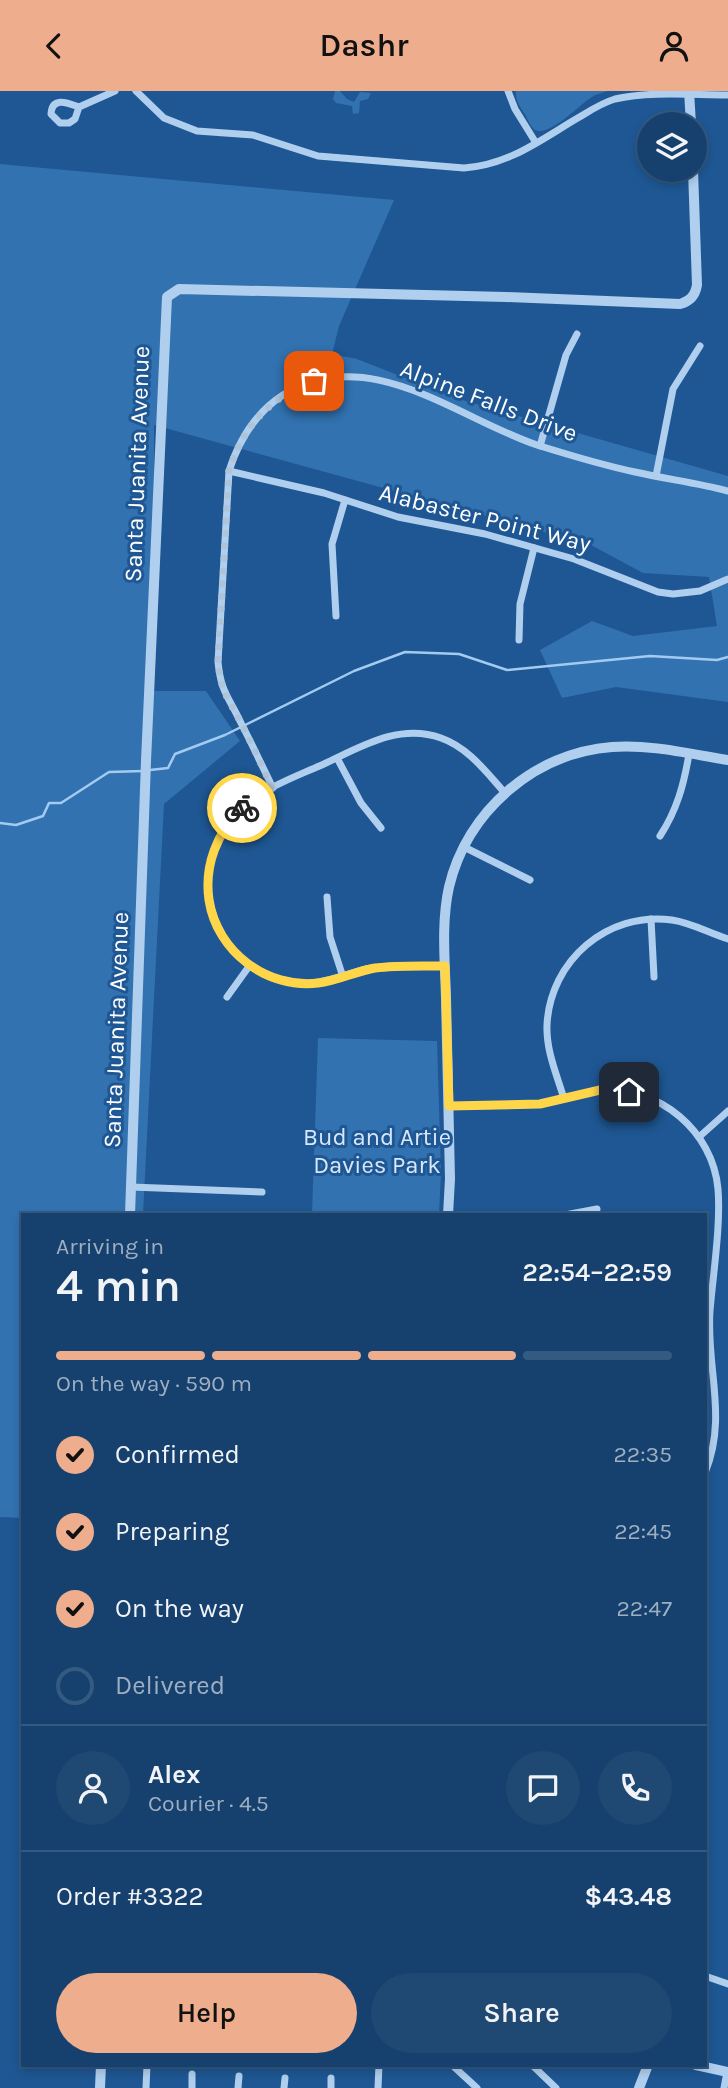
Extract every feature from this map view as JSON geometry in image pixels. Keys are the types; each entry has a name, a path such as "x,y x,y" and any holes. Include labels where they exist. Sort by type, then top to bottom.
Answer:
{"street":[{"path":"79,107 115,91"},
{"path":"135,91 164,118 197,131 253,135 318,156 464,168 486,166 508,159 597,106 615,99 651,94 728,95"},
{"path":"508,91 515,109 536,143"},
{"path":"690,93 691,112"},
{"name":"Santa Juanita Avenue","path":"130,1213 165,301 170,293 179,289 506,297 680,305 690,300 696,292 693,182"},
{"path":"540,446 566,355 577,334"},
{"path":"656,476 673,389 700,347"},
{"name":"Alpine Falls Drive","path":"272,787 240,719 227,700 218,662 229,471 246,432 278,398 314,381 346,376 377,380 466,412 540,446 656,476 728,491"},
{"name":"Alabaster Point Way","path":"229,471 308,489 398,517 485,534 591,564 658,592 685,594 700,591 728,579"},
{"path":"336,616 332,544 345,500"},
{"path":"519,641 520,604 534,548"},
{"path":"445,966 379,967 315,983 287,982 274,978 250,965 229,946 215,921 209,901 208,874 215,846 225,828 242,808 272,787 392,735 430,735 464,750 505,793"},
{"path":"448,1213 450,1179 446,907 453,875 464,847 483,816 505,793 544,766 592,750 629,746 728,760"},
{"path":"660,836 681,793 689,754"},
{"path":"337,758 360,803 381,828"},
{"path":"464,847 530,880"},
{"path":"327,897 330,937 343,977"},
{"path":"651,919 654,977"},
{"path":"564,1099 550,1054 547,1025 551,997 560,976 581,949 599,935 619,925 651,919 685,922 728,939"},
{"path":"227,997 250,965"},
{"path":"449,1106 540,1104 600,1090 629,1092 645,1096 676,1112 699,1137 712,1162 718,1190 709,1334 718,1420 715,1447 707,1468"},
{"path":"699,1137 728,1111"},
{"path":"131,1187 262,1192"},
{"path":"576,1213 597,1209"},
{"path":"707,1977 728,1984"},
{"path":"100,2067 100,2088"},
{"path":"146,2088 147,2067"},
{"path":"378,2088 379,2067"},
{"path":"454,2067 477,2088"},
{"path":"534,2067 556,2088"},
{"path":"639,2088 647,2067"},
{"path":"705,2067 727,2072 724,2088"},
{"path":"192,2074 192,2088"},
{"path":"238,2088 239,2075"},
{"path":"284,2088 285,2078"},
{"path":"331,2078 331,2088"}],"green space":[{"path":"335,91 340,91 354,102 360,92 371,93 368,99 360,101 359,113 353,114 352,106 336,103 333,99"},
{"path":"516,91 608,91 594,96 549,129 541,131 535,130 530,124 517,101"},
{"path":"0,164 394,200 339,326 332,354 357,359 459,399 728,476 728,702 616,687 562,698 540,650 592,621 633,636 717,626 709,577 643,573 591,545 154,425 154,691 206,691 240,741 164,804 143,1213 21,1213 21,1518 0,1517"},
{"name":"Bud and Artie Davies Park","path":"318,1038 437,1041 441,1173 439,1213 312,1213"}],"waterway":[{"path":"150,770 168,768 175,754 225,735 354,671 405,652 459,654 507,670 650,656 717,660 728,657"},
{"path":"0,823 16,825 43,816 49,803 61,803 109,772 143,771"}],"way so far":[{"path":"242,808 272,787 240,719 227,700 219,676 229,471 238,445 265,409 278,398 314,381"}],"route":[{"path":"242,808 225,828 215,846 208,874 208,887 211,908 221,934 229,946 250,965 274,978 301,983 329,982 379,967 445,966 449,1106 540,1104 600,1090 629,1092"}]}
